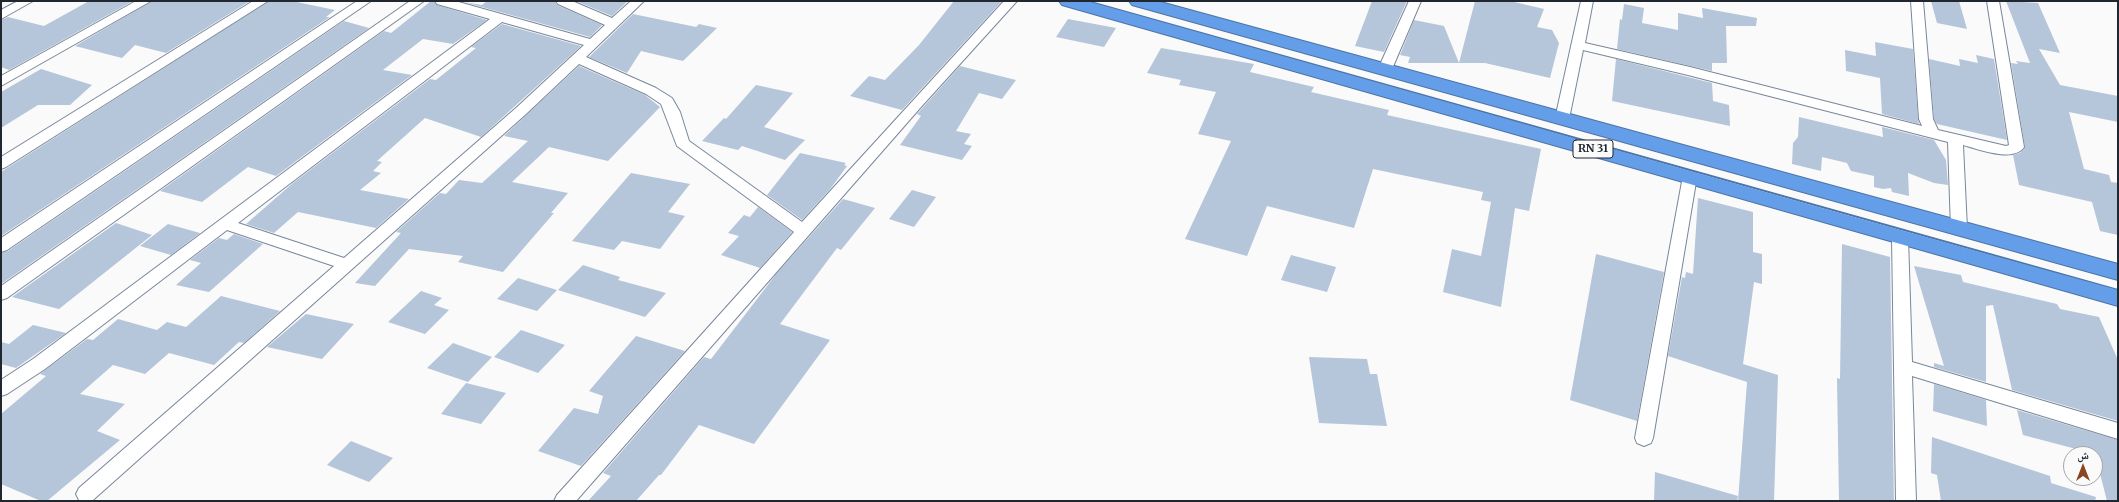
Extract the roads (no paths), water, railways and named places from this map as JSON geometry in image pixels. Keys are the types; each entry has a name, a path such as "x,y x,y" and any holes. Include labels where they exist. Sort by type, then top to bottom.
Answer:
{"highway":[{"name":"RN 31","path":"1068,1 1690,176 1900,238 2118,298"},
{"name":"RN 31","path":"1138,1 2118,272"}],"street":[{"path":"1,15 27,1"},
{"path":"1,82 145,1"},
{"path":"1,164 262,1"},
{"path":"1,246 365,1"},
{"path":"1,294 418,1"},
{"path":"441,1 591,43"},
{"path":"562,1 612,23"},
{"path":"86,494 521,111 612,23 638,1"},
{"path":"564,501 803,231 1011,1"},
{"path":"1385,69 1415,1"},
{"path":"1562,119 1587,1"},
{"path":"1917,1 1926,119 1932,133"},
{"path":"1578,45 1690,71 2007,151 2017,146 1993,1"},
{"path":"1,389 39,364 499,18"},
{"path":"576,58 651,91 667,102 673,112 682,143 803,231"},
{"path":"1955,139 1959,229"},
{"path":"1644,438 1690,176"},
{"path":"225,224 346,264"},
{"path":"1900,238 1906,501"},
{"path":"1904,367 2118,431"}]}
